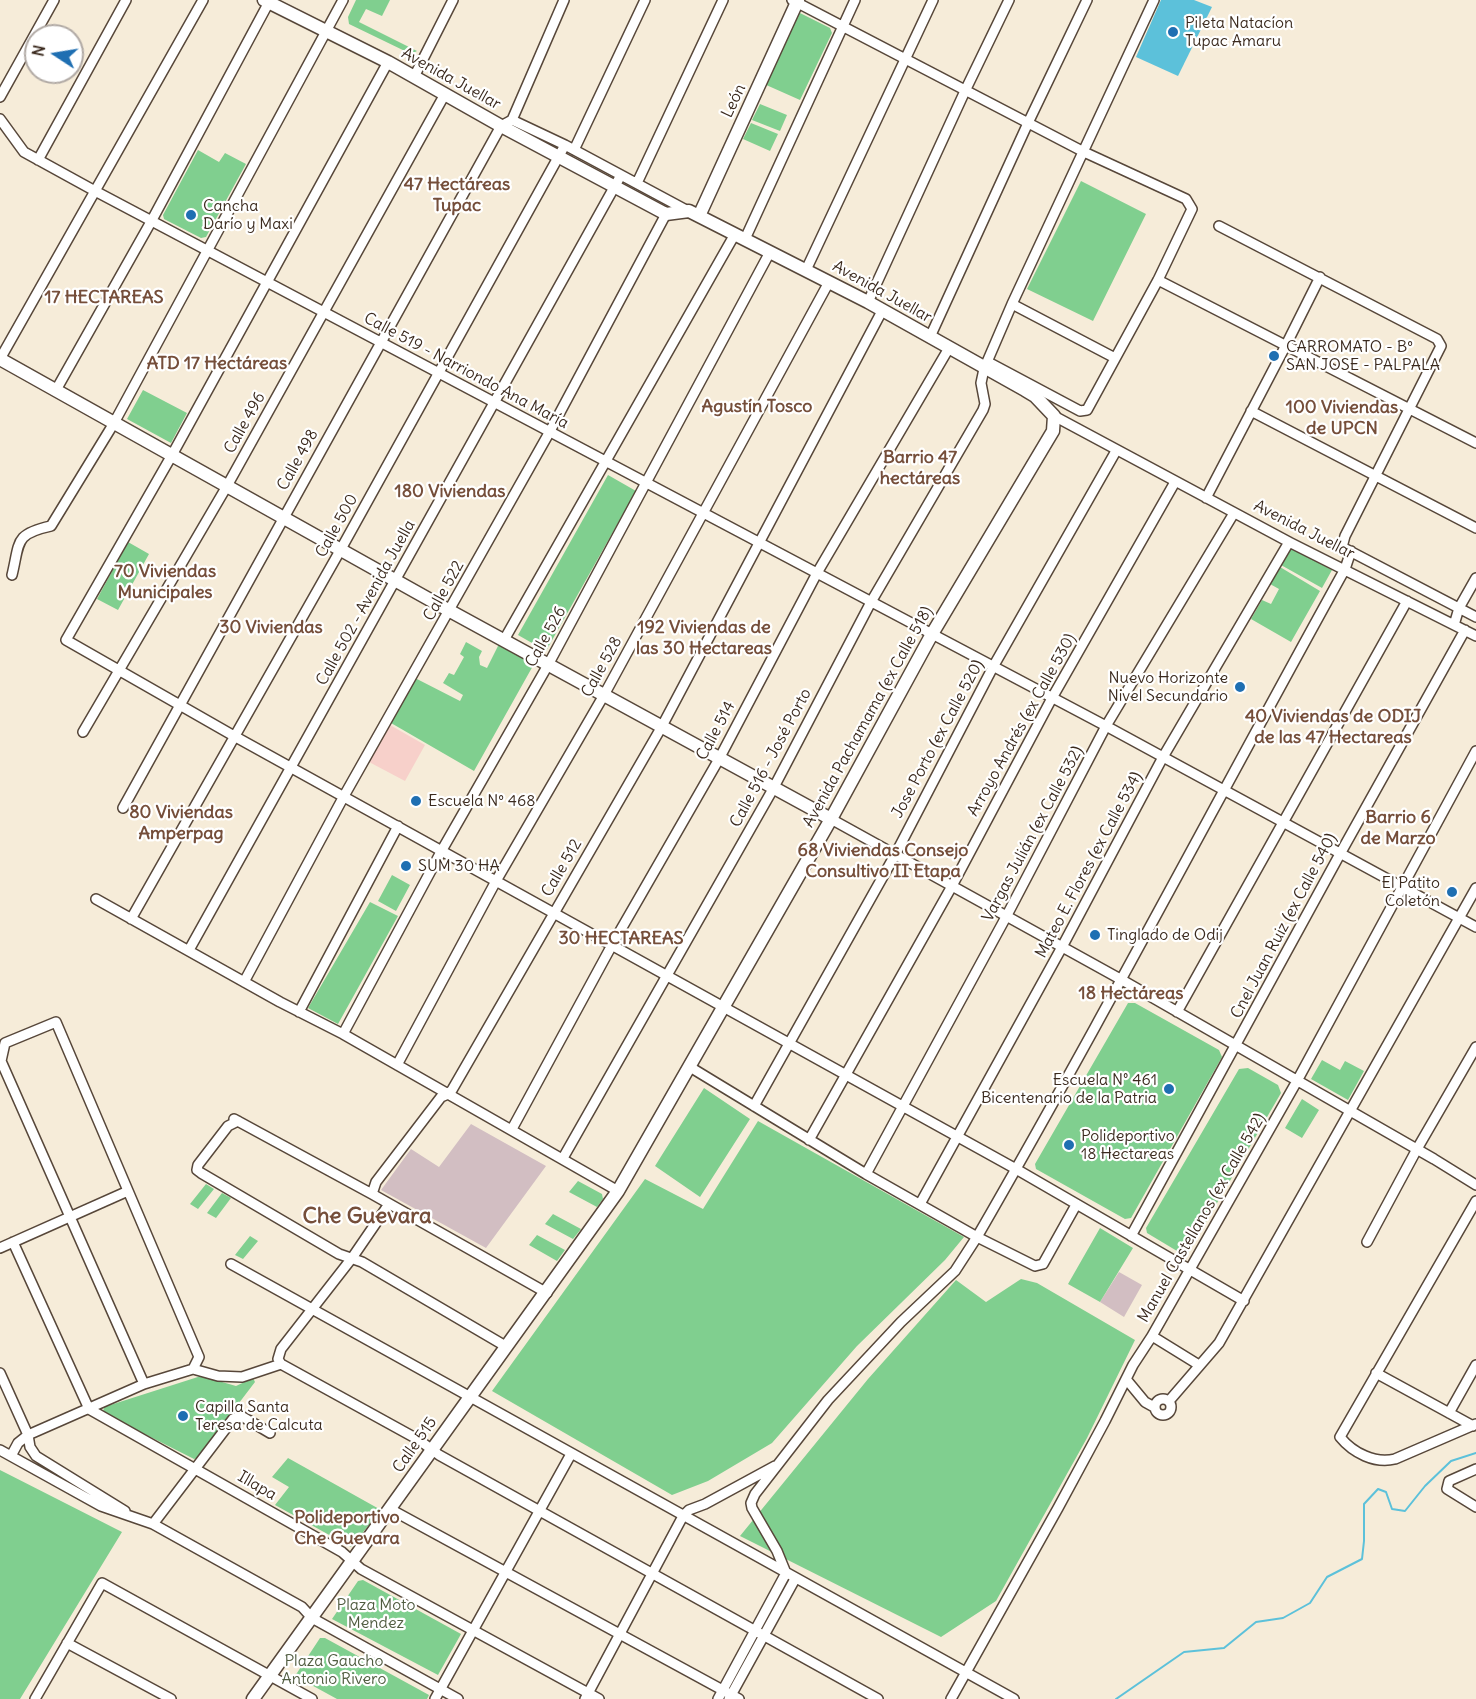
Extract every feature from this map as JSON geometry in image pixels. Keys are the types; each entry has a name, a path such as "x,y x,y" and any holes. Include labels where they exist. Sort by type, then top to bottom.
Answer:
{"street":[{"path":"0,97 54,0"},
{"path":"38,159 126,0"},
{"path":"203,0 0,359 661,728 1122,980 1476,1185"},
{"path":"12,575 21,538 32,531 51,526 114,423 343,0"},
{"path":"414,77 453,0"},
{"name":"Calle 498","path":"123,808 380,342 506,123 564,0"},
{"path":"574,150 645,0"},
{"path":"637,183 723,0"},
{"path":"504,640 604,460 740,236 855,0"},
{"path":"806,270 933,0"},
{"path":"868,302 1009,0"},
{"path":"930,337 1087,0"},
{"path":"796,1 1084,152 1186,199 1192,209 1158,280 1087,410 1080,411 986,365 1012,304 1084,152 1154,0"},
{"path":"56,390 152,220 267,1"},
{"name":"Avenida Juellar","path":"267,1 388,62 445,94 506,123 559,157 666,214"},
{"name":"León","path":"694,214 796,1"},
{"path":"388,62 172,455 66,640 234,736 1016,1169 1244,1301"},
{"name":"Calle 496","path":"83,732 227,486 445,94"},
{"name":"Calle 519 - Narriondo Ana María","path":"0,119 24,152 95,191 1106,726 1476,927"},
{"path":"506,123 565,145 694,214"},
{"name":"Calle 500","path":"131,919 341,549 565,145"},
{"name":"Calle 502 - Avenida Juella","path":"189,951 621,175"},
{"path":"666,214 694,214"},
{"name":"Calle 522","path":"244,982 344,796 549,433 666,214"},
{"name":"Avenida Juellar","path":"694,214 868,302 949,348 986,365 1035,396 1053,416 1116,451 1289,543 1476,636"},
{"path":"390,1509 621,1635 728,1697 760,1634 786,1574 777,1551 751,1503 755,1494 828,1400 901,1322 955,1271 977,1237 1122,980 1223,790 1345,569 1345,536 1441,346 1437,339 1219,226"},
{"name":"Calle 526","path":"343,1034 442,850 548,665 770,252"},
{"path":"1206,498 1320,277"},
{"path":"1158,280 1476,443"},
{"name":"Calle 528","path":"397,1065 496,880 604,695 829,282"},
{"path":"1012,304 1115,358"},
{"name":"Calle 512","path":"372,1194 376,1182 441,1097 448,1094 661,728 882,311"},
{"name":"Calle 514","path":"512,1130 612,945 719,759 817,573 949,348"},
{"name":"Calle 516 - José Porto","path":"563,1158 773,789 871,602 983,410 985,404 981,383 986,365"},
{"path":"1251,411 1476,528"},
{"name":"Avenida Pachamama (ex Calle 518)","path":"547,1293 618,1191 690,1068 831,819 932,634 1053,431 1053,416"},
{"name":"Jose Porto (ex Calle 520)","path":"754,1106 895,855 993,667 1116,451"},
{"name":"Arroyo Andrés (ex Calle 530)","path":"808,1140 952,886 1052,698 1175,482"},
{"name":"Vargas Julián (ex Calle 532)","path":"866,1174 1006,917 1106,726 1234,513"},
{"name":"Mateo E. Flores (ex Calle 534)","path":"920,1204 1062,947 1163,757 1289,543"},
{"path":"1346,549 1476,617"},
{"path":"1454,625 1459,608 1476,578"},
{"path":"1177,1012 1407,601"},
{"name":"Cnel Juan Ruiz (ex Calle 540)","path":"1131,1236 1465,630"},
{"name":"Manuel Castellanos (ex Calle 542)","path":"951,1699 1058,1508 1126,1379 1297,1082 1476,751"},
{"path":"299,1012 398,826"},
{"path":"1169,1401 1219,1343 1351,1113 1476,888"},
{"path":"96,899 244,982 343,1034 618,1191"},
{"path":"144,1384 1,1061 5,1043 56,1022 199,1357 193,1369"},
{"path":"1367,1242 1476,1047"},
{"path":"690,1068 866,1174 977,1237 1035,1266 1042,1264 1076,1205"},
{"path":"507,1347 352,1258 339,1254 197,1170 198,1165 235,1119 547,1293"},
{"path":"0,1248 128,1191"},
{"path":"1474,1425 1383,1462 1374,1460 1346,1444 1340,1437 1476,1201"},
{"path":"280,1361 281,1349 352,1258 389,1204"},
{"path":"13,1242 89,1409"},
{"path":"231,1264 1014,1699"},
{"name":"Calle 515","path":"253,1699 547,1293"},
{"path":"1152,1336 1196,1367"},
{"path":"11,1456 18,1443 28,1435 144,1384 193,1369 218,1376 242,1377 280,1361"},
{"path":"280,1361 652,1575 878,1699"},
{"path":"1449,1413 1476,1365"},
{"path":"0,1373 28,1435 30,1447 36,1456 107,1498 135,1518"},
{"path":"1376,1373 1474,1425"},
{"path":"1126,1379 1158,1414 1166,1415 1171,1408 1169,1401 1164,1398 1158,1400 1154,1407"},
{"name":"Illapa","path":"89,1409 342,1552 361,1569 473,1629 587,1696 599,1699"},
{"path":"153,1524 233,1419 243,1417 270,1433"},
{"path":"0,1450 76,1494 101,1506 153,1524 302,1607 312,1618 458,1699"},
{"path":"435,1699 571,1454"},
{"path":"587,1696 683,1516 689,1510 705,1504 778,1464"},
{"path":"1476,1468 1449,1481 1447,1489 1476,1507"},
{"path":"760,1634 795,1579"},
{"path":"35,1699 102,1583 312,1699"},
{"path":"67,1643 171,1699"}],"shaded area":[{"path":"390,725 425,745 405,781 369,762"},
{"path":"471,1124 546,1166 486,1248 381,1190 411,1149 439,1167"},
{"path":"1119,1272 1142,1285 1124,1317 1100,1302"}],"green space":[{"path":"356,0 390,0 382,16 366,9 359,22 417,51 411,54 349,24 348,17"},
{"path":"800,13 830,28 832,33 800,100 764,84 796,14"},
{"path":"760,104 787,115 780,131 752,120"},
{"path":"751,123 778,134 770,151 743,139"},
{"path":"198,150 219,162 225,153 246,164 206,237 201,238 164,219 163,215"},
{"path":"1081,181 1146,214 1093,321 1027,289"},
{"path":"143,390 187,413 171,443 127,419"},
{"path":"608,475 636,491 546,651 518,635"},
{"path":"128,542 149,554 118,610 97,599"},
{"path":"1291,548 1332,570 1322,588 1281,565"},
{"path":"1280,567 1320,591 1291,642 1251,619 1262,600 1271,604 1279,589 1270,584"},
{"path":"466,642 482,651 479,657 480,665 487,668 500,642 534,664 474,771 391,723 415,678 460,701 463,695 443,683 449,673 454,675 464,657 460,654"},
{"path":"392,875 410,885 396,911 378,901"},
{"path":"370,902 398,916 338,1024 308,1008"},
{"path":"1128,1003 1135,1003 1219,1050 1222,1057 1131,1218 1125,1219 1036,1169 1035,1164"},
{"path":"1322,1060 1340,1070 1345,1061 1364,1071 1348,1100 1311,1079"},
{"path":"1248,1068 1278,1085 1281,1093 1188,1253 1182,1254 1147,1233 1146,1228 1239,1069"},
{"path":"704,1088 750,1119 700,1197 655,1166"},
{"path":"1302,1099 1319,1110 1302,1138 1285,1128"},
{"path":"758,1121 964,1237 945,1260 857,1346 772,1443 708,1481 672,1495 492,1391 645,1179 703,1209"},
{"path":"578,1181 602,1194 603,1199 597,1207 569,1192"},
{"path":"206,1184 214,1189 198,1209 190,1204"},
{"path":"222,1193 231,1198 216,1218 207,1213"},
{"path":"553,1214 581,1229 573,1239 545,1224"},
{"path":"1100,1228 1133,1248 1100,1302 1068,1284"},
{"path":"537,1235 565,1250 557,1261 529,1245"},
{"path":"250,1236 258,1241 243,1259 235,1255"},
{"path":"1021,1279 1037,1283 1135,1340 1087,1438 996,1601 941,1637 740,1536 868,1379 956,1280 986,1302"},
{"path":"201,1376 236,1386 253,1378 255,1382 197,1458 194,1459 103,1413 104,1407"},
{"path":"288,1458 381,1510 351,1547 275,1505 289,1487 272,1477"},
{"path":"0,1470 122,1532 20,1699 0,1699"},
{"name":"Plaza Moto Mendez","path":"363,1580 461,1634 438,1675 332,1619 358,1581"},
{"name":"Plaza Gaucho Antonio Rivero","path":"320,1638 325,1638 429,1695 427,1699 337,1699 295,1676"}],"water":[{"name":"Pileta Natacíon Tupac Amaru","path":"1161,0 1194,0 1212,7 1178,76 1136,57"}],"waterway":[{"path":"1116,1699 1184,1652 1224,1648 1256,1622 1283,1618 1310,1603 1327,1577 1362,1559 1364,1504 1378,1489 1386,1492 1392,1509 1405,1511 1425,1486 1451,1461 1476,1453"}],"place":[{"name":"Pileta Natacíon Tupac Amaru","path":"1173,32"},
{"name":"Cancha Darío y Maxi","path":"191,215"},
{"name":"CARROMATO - Bº SAN JOSE - PALPALA","path":"1274,356"},
{"name":"Nuevo Horizonte Nivel Secundario","path":"1240,687"},
{"name":"Escuela Nº 468","path":"416,801"},
{"name":"SUM 30 HA","path":"406,866"},
{"name":"El Patito Coletón","path":"1452,892"},
{"name":"Tinglado de Odij","path":"1095,935"},
{"name":"Escuela N° 461 Bicentenario de la Patria","path":"1169,1089"},
{"name":"Polideportivo 18 Hectareas","path":"1069,1145"},
{"name":"Capilla Santa Teresa de Calcuta","path":"183,1416"}],"district":[{"name":"47 Hectáreas Tupac","path":"457,195"},
{"name":"17 HECTAREAS","path":"104,298"},
{"name":"ATD 17 Hectáreas","path":"217,364"},
{"name":"Agustín Tosco","path":"757,407"},
{"name":"100 Viviendas de UPCN","path":"1342,418"},
{"name":"Barrio 47 hectáreas","path":"920,468"},
{"name":"180 Viviendas","path":"450,492"},
{"name":"70 Viviendas Municipales","path":"165,582"},
{"name":"30 Viviendas","path":"271,628"},
{"name":"192 Viviendas de las 30 Hectareas","path":"704,638"},
{"name":"40 Viviendas de ODIJ de las 47 Hectareas","path":"1333,727"},
{"name":"80 Viviendas Amperpag","path":"181,823"},
{"name":"Barrio 6 de Marzo","path":"1398,828"},
{"name":"68 Viviendas Consejo Consultivo II Etapa","path":"883,861"},
{"name":"30 HECTAREAS","path":"621,939"},
{"name":"18 Hectáreas","path":"1131,994"},
{"name":"Che Guevara","path":"367,1217"},
{"name":"Polideportivo Che Guevara","path":"347,1528"}]}
